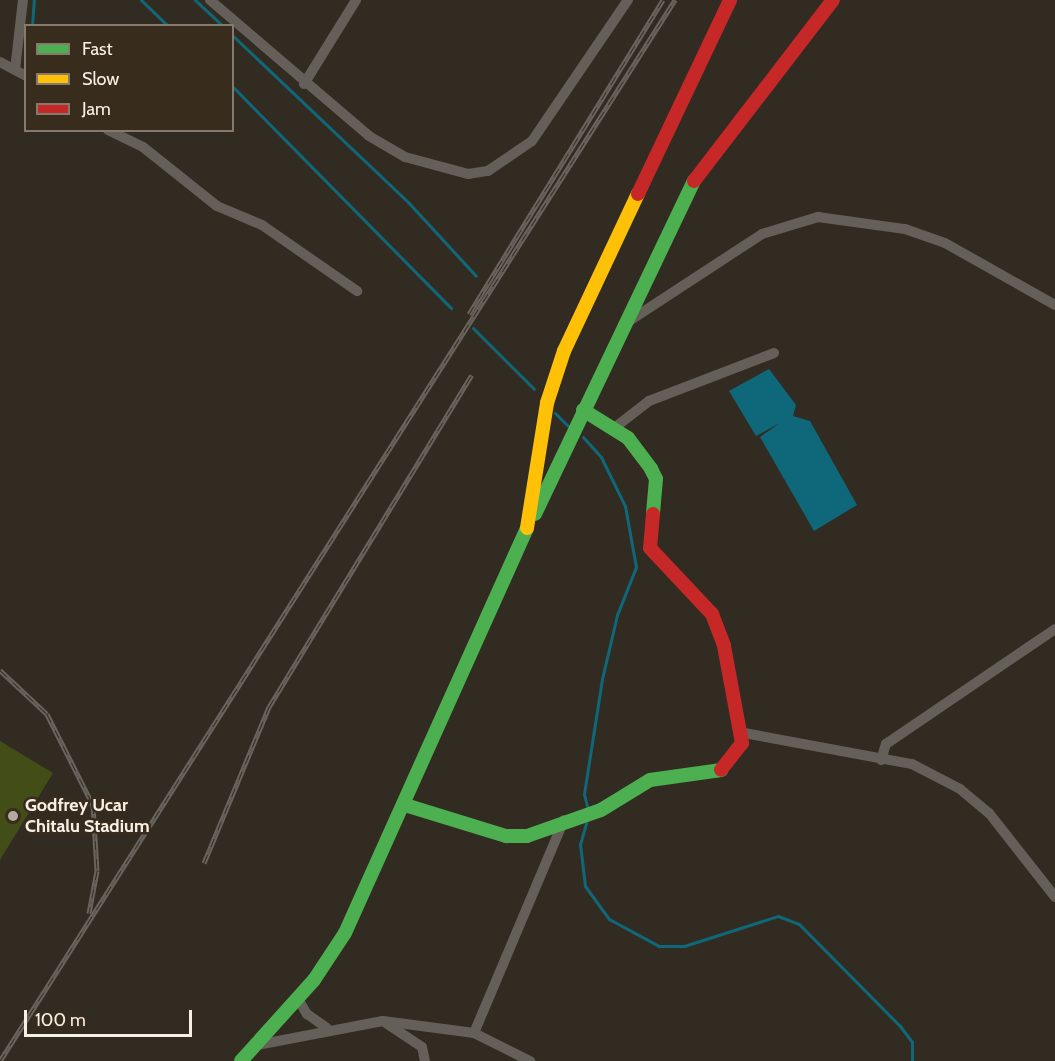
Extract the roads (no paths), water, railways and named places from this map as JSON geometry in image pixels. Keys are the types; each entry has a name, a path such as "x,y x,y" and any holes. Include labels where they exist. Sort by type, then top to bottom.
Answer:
{"street":[{"path":"15,70 23,0"},
{"path":"210,0 304,84 369,136 405,157 468,174 488,171 532,141 628,0"},
{"path":"304,84 356,0"},
{"path":"527,531 547,403 564,351 730,0"},
{"path":"241,1061 297,997 345,933 583,410 697,176 833,0"},
{"path":"0,63 24,75"},
{"path":"112,132 144,147 217,206 262,225 357,291"},
{"path":"623,325 762,234 818,217 881,225 945,243 1055,305"},
{"path":"614,429 649,401 774,353"},
{"path":"405,804 506,837 527,836 570,818 601,810 650,780 725,769 744,734 712,614 650,548 656,479 641,452 614,429 583,410"},
{"path":"881,760 886,744 1055,629"},
{"path":"744,734 844,748 881,760 912,764 975,798 1055,897"},
{"path":"474,1034 570,818"},
{"path":"297,997 307,1014 327,1028"},
{"path":"254,1046 327,1028 383,1021 474,1034 530,1061"},
{"path":"383,1021 422,1047 424,1061"}],"water":[{"path":"769,369 796,405 793,416 810,421 857,505 814,531 760,437 780,423 756,436 729,391"}],"waterway":[{"path":"32,24 34,0"},
{"path":"141,0 166,24"},
{"path":"195,0 221,24"},
{"path":"234,37 408,202 476,276"},
{"path":"234,88 451,308"},
{"path":"473,328 534,389"},
{"path":"555,413 568,426"},
{"path":"583,437 601,457 625,506 636,567 617,615 602,679 584,794 588,810"},
{"path":"587,820 580,844 585,886 609,919 659,946 684,946 778,916 799,924 900,1026 912,1042 912,1061"}],"railway":[{"path":"469,314 663,0"},
{"path":"0,1061 675,0"},
{"path":"204,863 269,707 472,375"},
{"path":"0,670 47,714 93,805 97,871 89,913"}],"place":[{"name":"Godfrey Ucar Chitalu Stadium","path":"13,816"}]}
